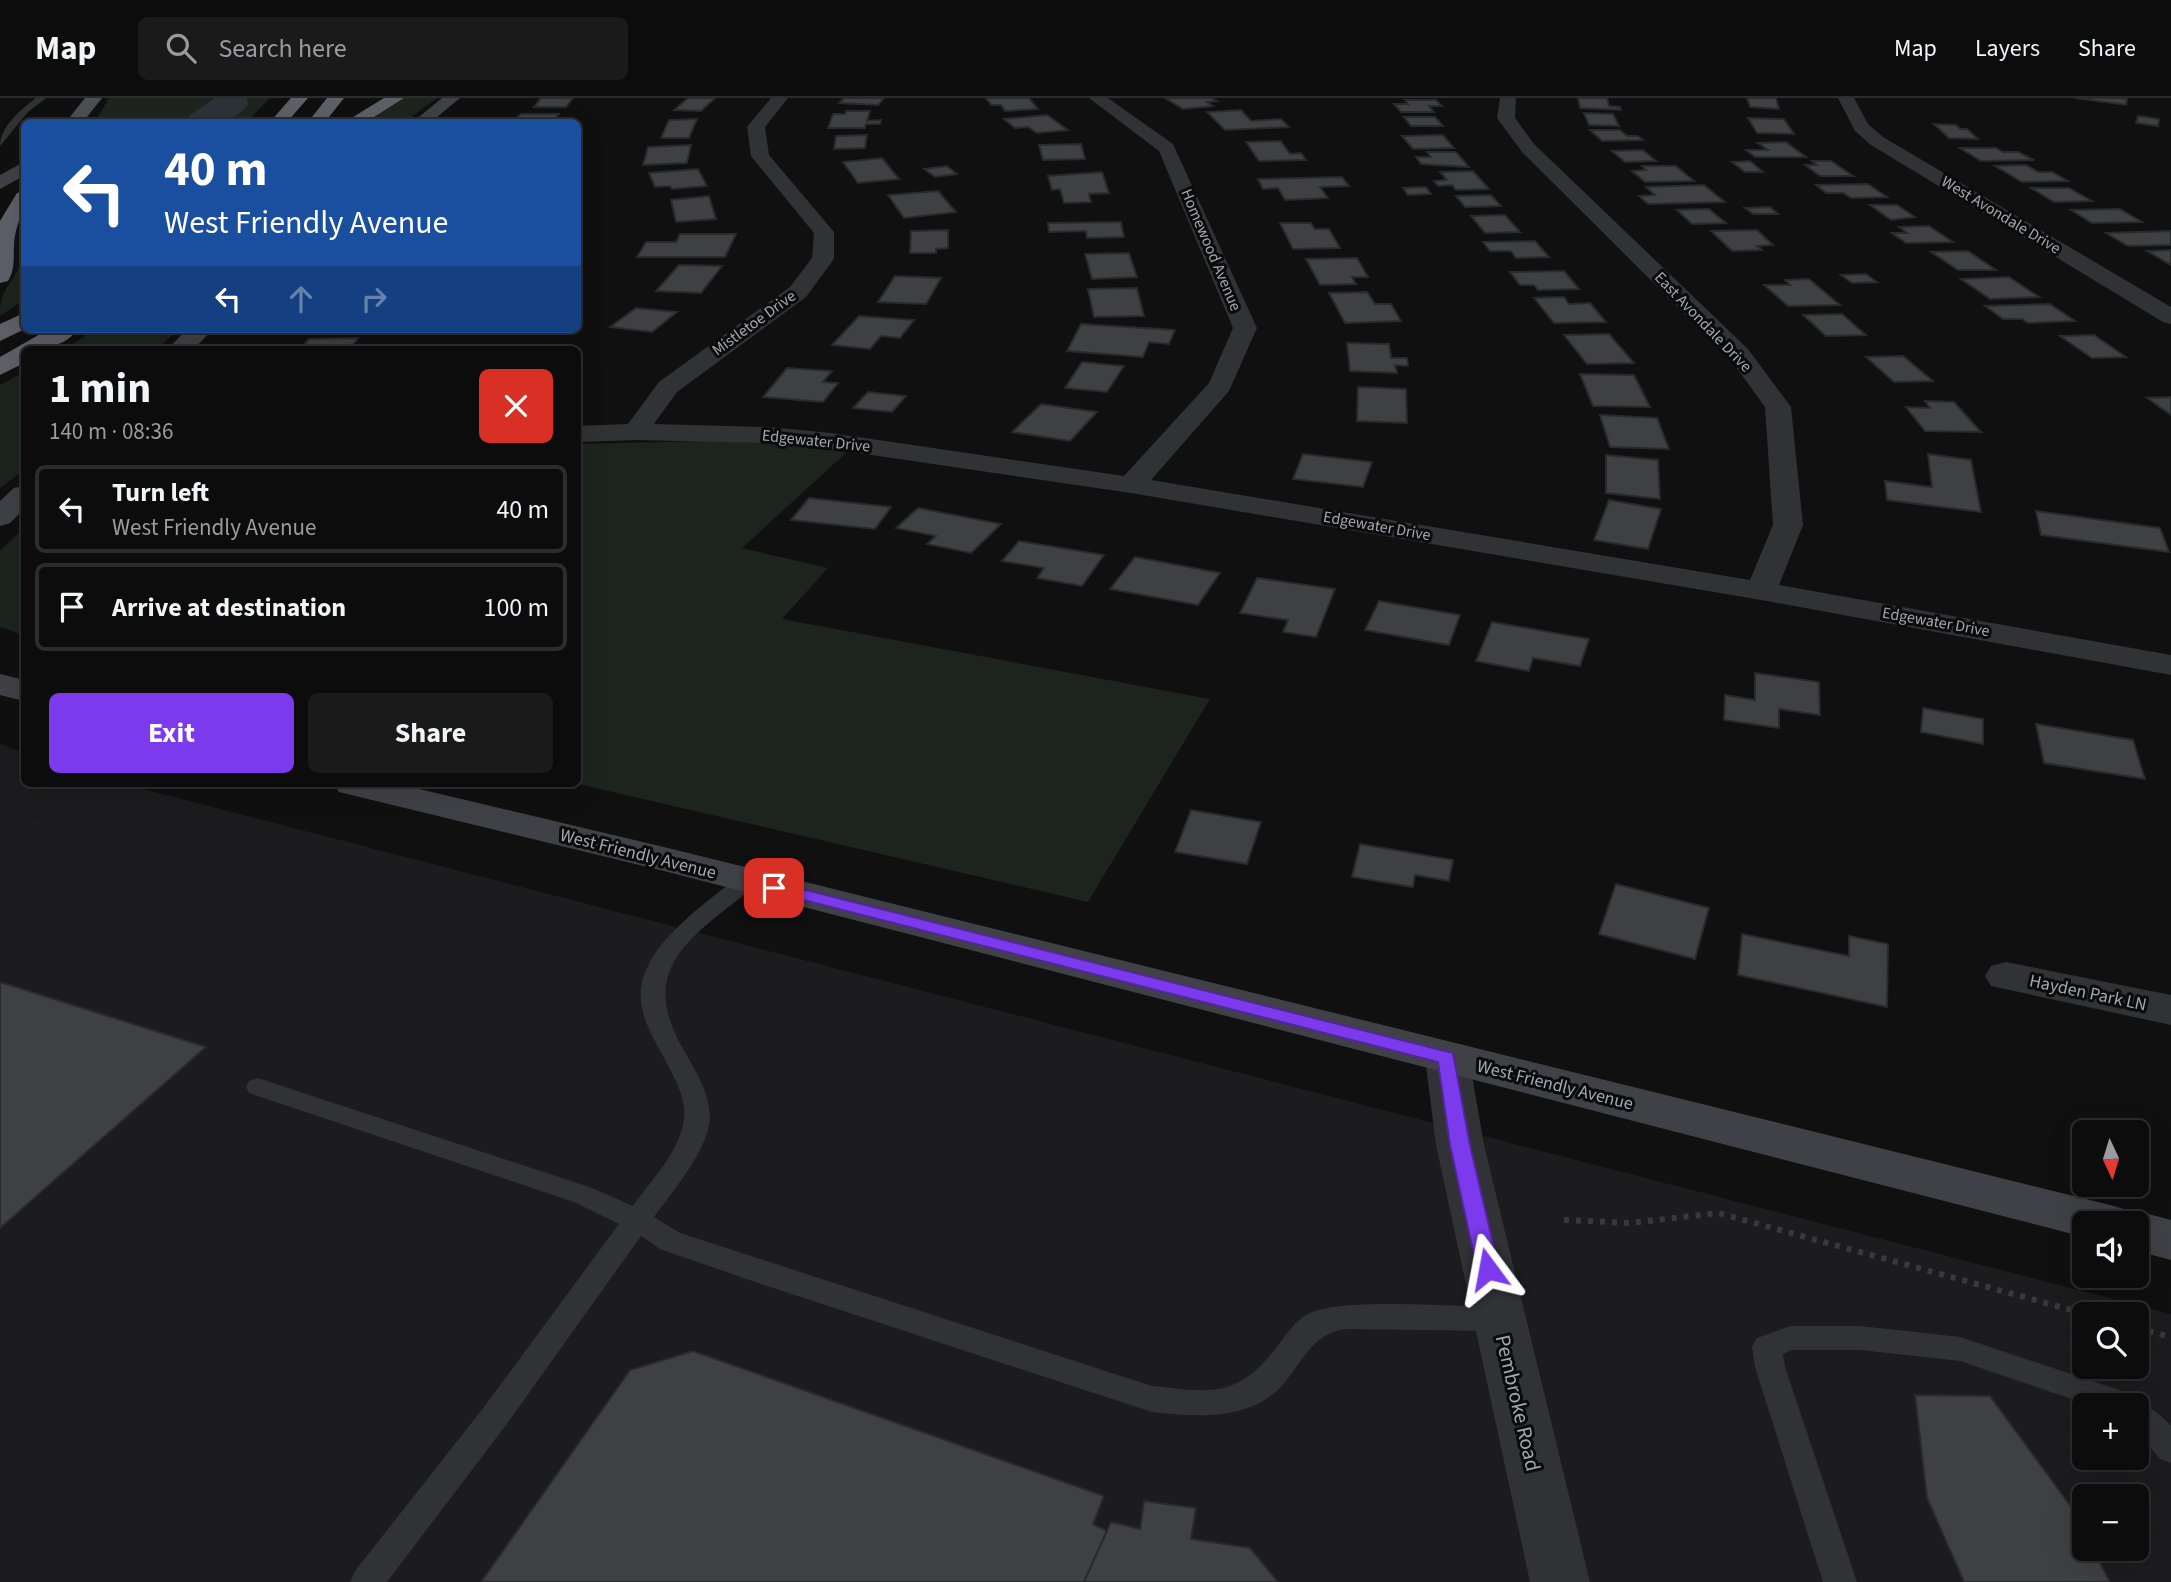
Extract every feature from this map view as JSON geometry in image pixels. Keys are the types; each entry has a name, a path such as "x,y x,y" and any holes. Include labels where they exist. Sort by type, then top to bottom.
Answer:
{"highway":[{"path":"281,119 300,98"},
{"path":"318,119 336,98"},
{"path":"359,119 396,98"},
{"path":"0,276 5,264 2,239 21,202"},
{"path":"0,334 21,322"},
{"path":"37,346 59,333"},
{"path":"0,368 21,355"}],"main road":[{"path":"76,119 94,98"},
{"path":"425,119 452,98"},
{"path":"0,183 21,170"},
{"path":"183,346 197,333"},
{"path":"0,684 21,692"},
{"path":"0,692 21,693"},
{"name":"West Friendly Avenue","path":"364,787 747,881 2072,1218"}],"street":[{"name":"Mistletoe Drive","path":"637,432 648,412 668,387 798,292 823,259 824,232 760,156 757,127 780,98"},
{"name":"Homewood Avenue","path":"1097,98 1167,149 1245,328 1220,386 1131,485"},
{"name":"East Avondale Drive","path":"1508,98 1506,118 1528,148 1739,354 1778,407 1788,525 1761,591"},
{"name":"West Avondale Drive","path":"1846,98 1861,127 1877,141 2171,317"},
{"name":"Edgewater Drive","path":"581,434 637,432 768,435 831,441 1131,485 1761,591 2171,665"},
{"name":"Hayden Park LN","path":"2006,976 2171,1010"},
{"name":"Pembroke Road","path":"1447,1058 1460,1145 1560,1582"}],"lane":[{"path":"0,143 25,110 42,98"},
{"path":"367,1582 503,1406 681,1160 697,1117 689,1082 655,1022 652,988 664,958 687,933 747,881"},
{"path":"258,1087 583,1195 637,1220 670,1241 1152,1399 1198,1404 1245,1397 1272,1376 1316,1323 1343,1317 1499,1319"},
{"path":"1840,1582 1770,1367 1767,1347 1790,1338 1860,1338 1960,1349 2091,1393"},
{"path":"2149,1424 2171,1449"}],"path":[{"path":"1564,1220 1630,1223 1718,1213 2072,1310"},
{"path":"2149,1332 2171,1338"}],"shaded area":[{"path":"109,98 270,98 250,119 97,119"},
{"path":"404,98 437,98 409,119 368,119"},
{"path":"21,261 21,302 0,316 2,297"},
{"path":"90,333 175,333 160,346 69,346"},
{"path":"21,374 21,472 0,488 0,385"},
{"path":"713,441 780,444 847,452 742,548 828,568 782,619 1210,699 1088,902 581,785 581,444"},
{"path":"21,531 21,634 0,627 0,551"},
{"path":"0,744 21,752 21,787 136,787 2125,1302 2072,1302 2072,1379 2149,1379 2149,1308 2171,1314 2171,1582 0,1582"}],"building":[{"path":"541,98 573,98 566,107 534,107"},
{"path":"688,98 715,98 701,111 674,110"},
{"path":"844,98 884,98 878,105 839,103"},
{"path":"986,98 1029,98 1038,109 1005,111 1001,105 991,105"},
{"path":"1165,98 1211,98 1217,101 1207,102 1213,106 1183,109"},
{"path":"1578,98 1607,98 1609,106 1620,107 1621,110 1580,108"},
{"path":"1747,98 1776,98 1779,109 1750,107"},
{"path":"2075,98 2118,98 2127,99 2126,105"},
{"path":"1405,100 1436,100 1442,106 1429,106 1434,112 1401,112 1394,104 1408,104"},
{"path":"1241,110 1251,121 1281,119 1289,127 1225,130 1207,112"},
{"path":"846,111 870,111 867,121 881,120 880,124 866,124 865,128 828,128 833,114 845,114"},
{"path":"1584,113 1613,114 1619,126 1589,125"},
{"path":"521,114 559,114 555,119 515,119"},
{"path":"1047,115 1068,130 1037,133 1028,127 1015,128 1004,119"},
{"path":"2138,116 2159,119 2158,126 2136,123"},
{"path":"1404,117 1435,117 1443,126 1411,126"},
{"path":"1748,118 1784,119 1794,134 1757,133"},
{"path":"697,119 689,138 661,138 669,120"},
{"path":"1934,124 1956,125 1960,129 1967,129 1978,139 1949,138"},
{"path":"1590,130 1620,130 1627,136 1638,136 1643,140 1602,141"},
{"path":"867,135 865,148 834,149 836,136"},
{"path":"1443,135 1454,148 1413,149 1402,136"},
{"path":"1281,141 1290,154 1301,153 1306,160 1259,161 1246,142"},
{"path":"1786,142 1806,157 1755,157 1746,150 1768,150 1758,143"},
{"path":"1081,144 1085,159 1043,160 1039,145"},
{"path":"691,145 687,163 643,165 648,147"},
{"path":"1960,148 1996,148 2003,152 2018,152 2034,160 1981,161"},
{"path":"1643,150 1656,161 1625,162 1612,151"},
{"path":"1427,152 1456,152 1469,167 1421,164 1416,157 1431,157"},
{"path":"882,158 899,179 858,183 843,162"},
{"path":"1750,161 1763,172 1745,172 1732,162"},
{"path":"1812,161 1831,161 1853,176 1820,176 1805,165 1817,165"},
{"path":"2026,165 2038,172 2052,172 2068,181 2022,182 1995,166"},
{"path":"947,166 957,174 935,177 924,169"},
{"path":"1642,166 1676,166 1694,181 1645,182 1632,171 1646,170"},
{"path":"698,169 707,186 672,189 670,186 655,187 649,173"},
{"path":"1473,171 1489,189 1456,190 1452,185 1438,186 1434,181 1447,180 1440,172"},
{"path":"1102,172 1109,193 1089,194 1091,202 1064,203 1060,189 1052,190 1048,176"},
{"path":"1342,177 1349,186 1320,187 1328,198 1285,200 1278,188 1263,189 1258,179"},
{"path":"1868,184 1887,197 1851,198 1843,193 1826,193 1816,185"},
{"path":"1704,185 1725,202 1648,204 1639,196 1655,195 1646,187"},
{"path":"1426,187 1431,194 1408,195 1403,188"},
{"path":"2031,188 2069,188 2092,201 2054,202"},
{"path":"938,191 956,212 904,218 888,195"},
{"path":"1491,195 1501,206 1465,207 1456,196"},
{"path":"709,196 716,219 676,222 671,200"},
{"path":"1870,205 1897,205 1915,217 1891,220"},
{"path":"1770,207 1778,214 1753,214 1745,208"},
{"path":"1709,209 1726,223 1692,224 1677,210"},
{"path":"2120,209 2142,222 2092,223 2071,210"},
{"path":"1505,215 1520,232 1485,233 1471,216"},
{"path":"1121,222 1124,237 1087,238 1086,231 1049,232 1048,223"},
{"path":"1280,223 1311,223 1315,229 1329,229 1340,248 1293,249"},
{"path":"1929,226 1953,242 1906,243 1892,233 1907,233 1899,227"},
{"path":"948,230 948,248 936,249 936,253 910,253 911,231"},
{"path":"1757,230 1773,245 1757,246 1762,250 1732,251 1711,231"},
{"path":"2171,231 2171,245 2128,246 2106,233"},
{"path":"680,234 736,234 725,257 637,257 646,242 676,242"},
{"path":"1535,241 1549,257 1516,258 1511,251 1490,251 1483,242"},
{"path":"2171,250 2171,265 2147,251"},
{"path":"1968,251 1996,270 1958,270 1931,252"},
{"path":"1129,253 1137,277 1092,279 1085,254"},
{"path":"1357,258 1368,277 1352,277 1356,284 1320,285 1306,259"},
{"path":"679,265 722,266 701,293 656,291"},
{"path":"1564,271 1579,289 1538,290 1534,285 1520,285 1510,272"},
{"path":"1866,274 1877,282 1852,283 1841,275"},
{"path":"895,276 941,278 926,304 878,302"},
{"path":"2009,277 2039,297 1990,299 1961,279"},
{"path":"1809,279 1840,305 1788,306 1764,285 1790,285 1785,280"},
{"path":"1137,288 1144,316 1094,317 1088,289"},
{"path":"1367,292 1375,304 1391,304 1401,321 1345,323 1329,293"},
{"path":"1564,297 1569,304 1590,303 1606,322 1554,323 1534,298"},
{"path":"2050,304 2075,321 2028,323 2022,319 2003,319 1985,306"},
{"path":"636,308 677,312 652,332 610,327"},
{"path":"1842,314 1866,335 1826,336 1803,315"},
{"path":"859,316 914,320 900,338 881,336 870,349 832,345"},
{"path":"1081,324 1175,330 1169,344 1149,342 1143,357 1067,351"},
{"path":"1609,334 1634,363 1587,364 1564,335"},
{"path":"2094,335 2126,357 2092,358 2060,336"},
{"path":"358,338 352,346 303,346 309,339"},
{"path":"1347,343 1389,344 1391,358 1407,358 1408,366 1395,365 1397,373 1350,371"},
{"path":"1903,356 1933,381 1894,382 1866,357"},
{"path":"1082,362 1124,366 1107,392 1065,388"},
{"path":"787,368 832,371 823,382 838,383 823,402 763,397"},
{"path":"1580,374 1634,375 1650,407 1593,406"},
{"path":"1358,387 1406,389 1407,423 1357,421"},
{"path":"868,392 906,396 892,412 853,408"},
{"path":"2171,397 2171,415 2147,398"},
{"path":"1925,401 1954,402 1981,432 1925,431 1906,407 1930,408"},
{"path":"1041,404 1097,412 1070,441 1012,432"},
{"path":"1600,415 1657,418 1669,449 1610,447"},
{"path":"1303,454 1372,462 1363,487 1293,479"},
{"path":"1928,454 1971,460 1981,512 1887,500 1885,481 1932,487"},
{"path":"1606,455 1658,460 1660,499 1606,493"},
{"path":"809,498 891,507 875,529 791,520"},
{"path":"1609,500 1661,509 1648,549 1594,540"},
{"path":"918,508 1001,524 971,553 927,544 936,536 896,528"},
{"path":"2036,511 2160,528 2169,552 2041,535"},
{"path":"1019,541 1104,555 1082,586 1037,578 1044,568 1002,561"},
{"path":"1135,557 1220,573 1198,605 1110,589"},
{"path":"1257,578 1335,589 1316,637 1283,632 1288,620 1240,613"},
{"path":"1379,601 1460,615 1449,645 1365,630"},
{"path":"1492,622 1589,639 1580,666 1533,658 1529,671 1476,661"},
{"path":"1755,673 1819,682 1820,715 1779,709 1779,728 1724,720 1725,695 1755,700"},
{"path":"1923,708 1983,719 1983,744 1921,732"},
{"path":"2036,724 2133,740 2145,779 2044,763"},
{"path":"1191,810 1261,822 1247,864 1175,852"},
{"path":"1360,844 1453,860 1449,881 1415,875 1413,887 1352,877"},
{"path":"1616,884 1709,908 1695,959 1599,934"},
{"path":"1742,934 1849,956 1849,936 1888,944 1887,1007 1738,975"},
{"path":"0,982 206,1047 0,1228"},
{"path":"693,1351 1104,1496 1093,1524 1107,1531 1084,1582 481,1582 630,1370"},
{"path":"1915,1395 1990,1396 2072,1508 2072,1561 2099,1561 2110,1582 1964,1582 1927,1498"},
{"path":"1144,1501 1196,1508 1191,1539 1250,1548 1278,1582 1084,1582 1111,1522 1140,1529"}],"waterway":[{"path":"207,119 232,104 231,98"}],"route":[{"path":"774,888 1447,1058 1460,1145 1488,1269"}]}
